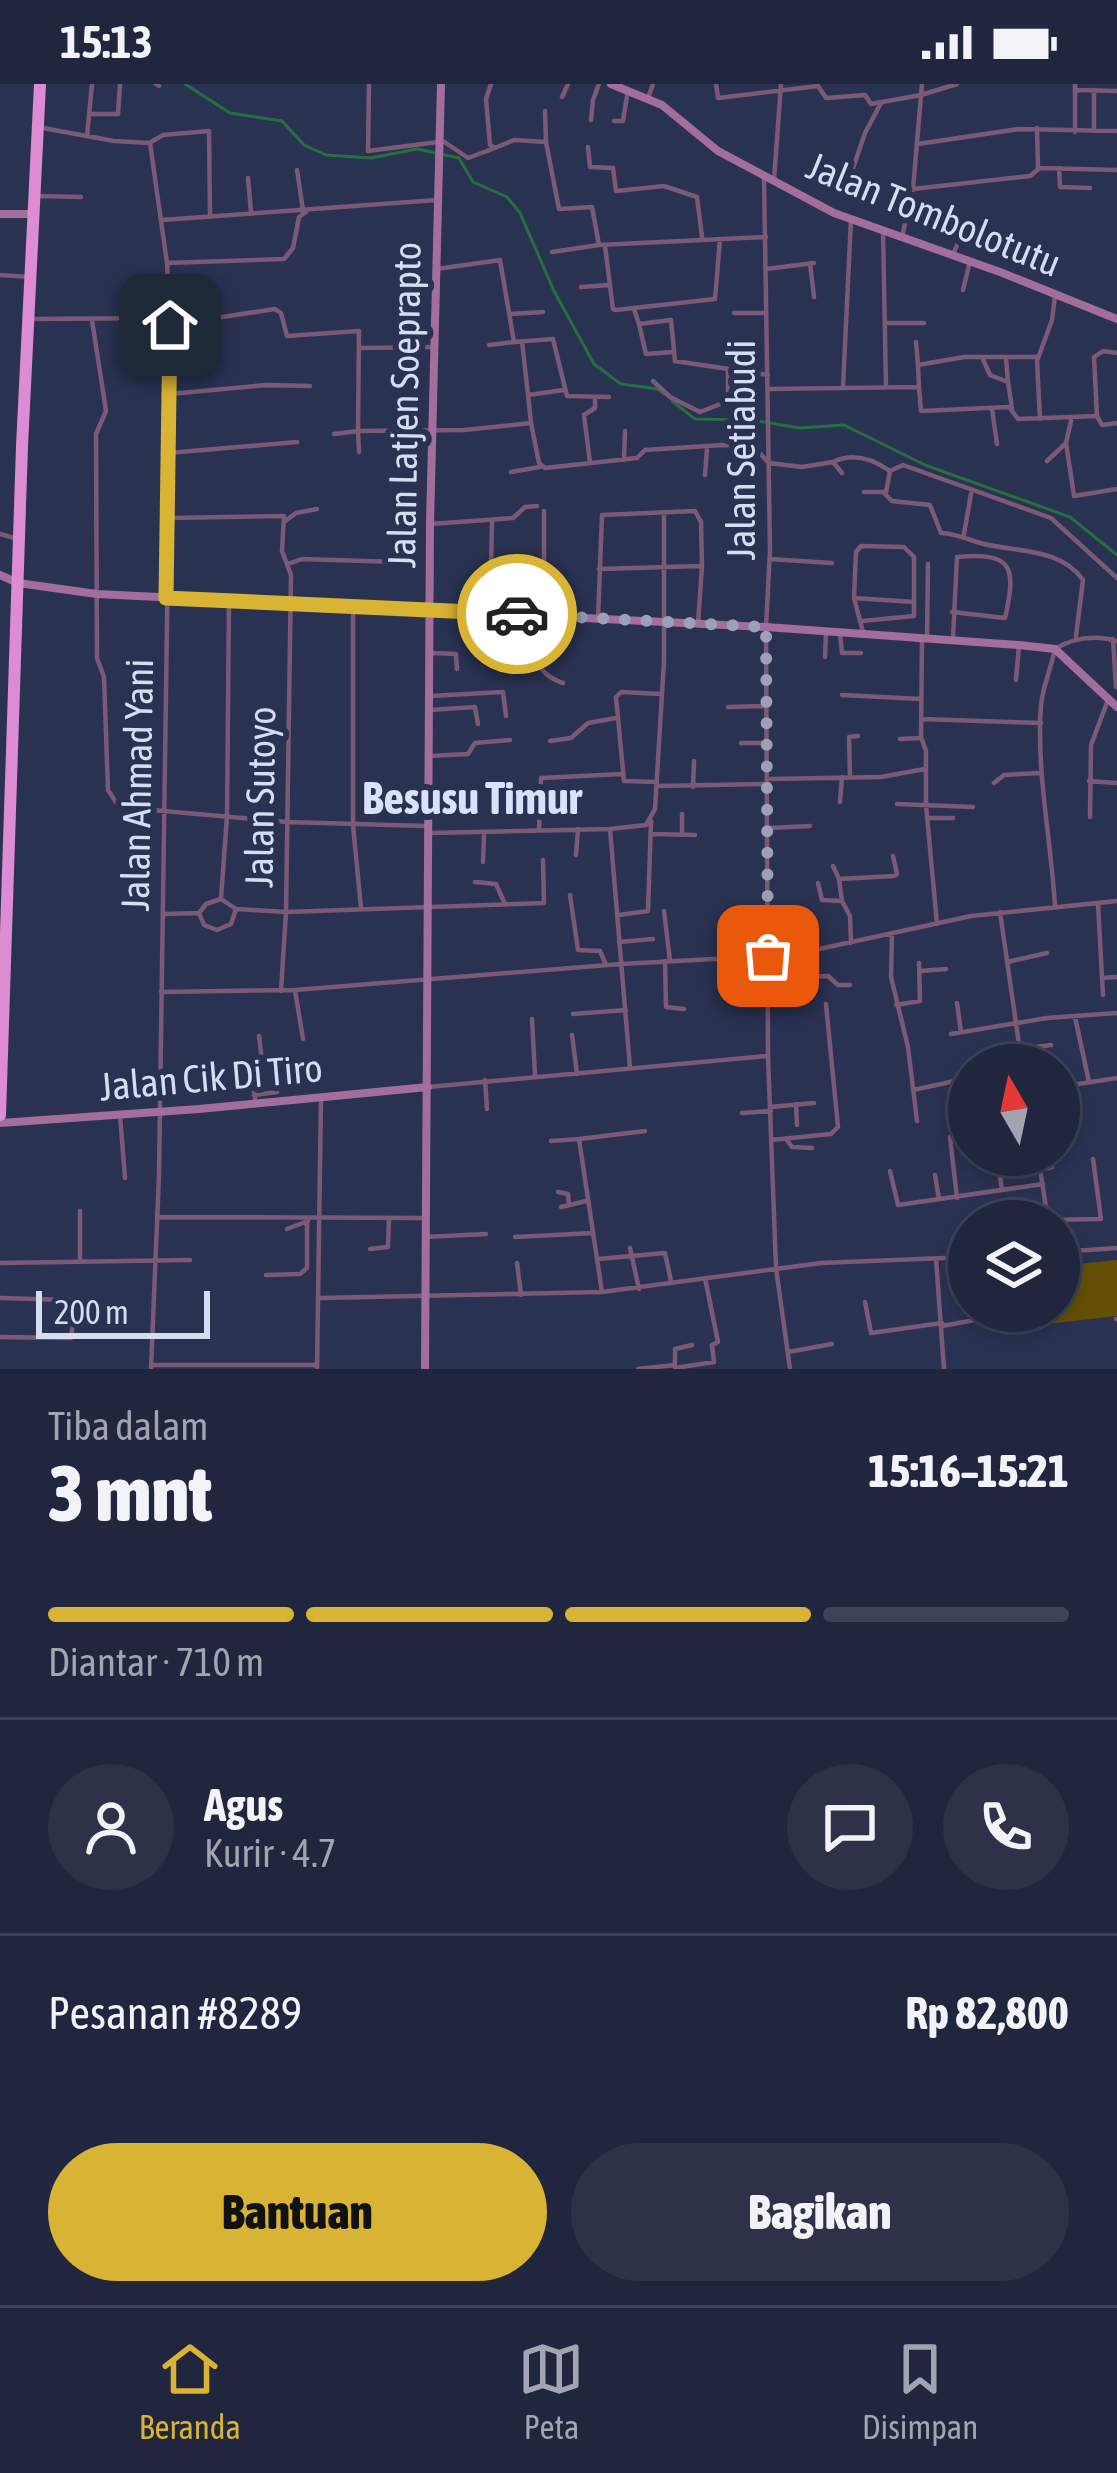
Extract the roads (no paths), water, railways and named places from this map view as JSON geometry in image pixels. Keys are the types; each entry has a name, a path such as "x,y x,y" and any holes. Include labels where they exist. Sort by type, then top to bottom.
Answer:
{"highway":[{"path":"0,1119 6,709 18,583 40,84"}],"street":[{"path":"87,136 92,84"},
{"path":"90,114 118,115 120,84"},
{"path":"369,84 368,151 439,141 467,158 514,140 546,142"},
{"name":"Jalan Latjen Soeprapto","path":"425,1369 430,524 440,84"},
{"path":"490,84 488,137 495,148"},
{"path":"562,97 568,84"},
{"path":"591,120 599,84"},
{"name":"Jalan Tombolotutu","path":"611,84 667,108 718,152 851,219 1117,319"},
{"path":"648,98 653,84"},
{"path":"716,84 718,98 818,86 826,98 865,95 870,103 956,84"},
{"path":"902,237 913,189 922,84"},
{"name":"Jalan Setiabudi","path":"781,87 766,237 770,559 766,627 772,676 768,706 768,1056 776,1268 790,1369"},
{"path":"1076,132 1075,87 1117,91"},
{"path":"614,122 623,121 628,90"},
{"path":"1094,90 1094,131"},
{"path":"863,186 849,180 881,103"},
{"path":"545,111 559,209 592,206 613,310 716,299 719,239"},
{"path":"38,127 150,143 163,135 209,131 210,214"},
{"path":"918,143 1037,128 1117,131"},
{"path":"1037,128 1039,169"},
{"name":"Jalan Ahmad Yani","path":"150,143 170,321 166,810 151,1367"},
{"path":"588,146 590,167 613,167 616,191 668,187 697,197 703,240"},
{"path":"1059,168 1060,187 1090,188"},
{"path":"913,189 1030,176 1039,169 1115,170"},
{"path":"297,170 302,210"},
{"path":"248,178 251,212"},
{"path":"36,196 82,197"},
{"path":"162,220 438,200"},
{"path":"166,263 284,259 293,248 299,217 312,210"},
{"path":"0,214 35,214"},
{"path":"843,388 851,219"},
{"path":"883,231 886,387"},
{"path":"953,254 968,234"},
{"path":"552,252 766,237"},
{"path":"437,269 500,260 541,466"},
{"path":"964,290 970,261"},
{"path":"766,269 812,263 814,297"},
{"path":"0,275 30,277"},
{"path":"581,287 609,285"},
{"path":"1040,418 1038,357 1052,320 1055,294"},
{"path":"28,320 170,321 275,309 281,313 285,336 358,331 362,348 359,452"},
{"path":"634,309 646,354 673,352"},
{"path":"510,314 543,312"},
{"path":"734,313 767,313"},
{"path":"92,320 106,411 96,434 97,658 105,691 107,790 119,807 484,834 610,829 651,821"},
{"path":"639,324 671,320 676,362 768,374"},
{"path":"885,323 924,323"},
{"path":"489,345 555,340 568,396 609,397"},
{"path":"916,342 921,411 1012,408"},
{"path":"362,348 435,347"},
{"path":"1117,353 1103,351 1094,357 1097,416 1102,425 1117,423"},
{"path":"918,365 982,357 1038,357"},
{"path":"982,357 990,375 1008,382"},
{"path":"1006,358 1017,419 1097,416"},
{"path":"652,381 699,412 728,401 728,369"},
{"path":"170,394 310,386"},
{"path":"769,389 919,387"},
{"path":"527,395 564,390"},
{"path":"590,464 584,415 595,408 596,397"},
{"path":"992,409 997,444"},
{"path":"1072,419 1066,443 1075,496 1117,489"},
{"path":"334,434 531,423"},
{"path":"624,460 625,431"},
{"path":"168,453 297,442"},
{"path":"1047,460 1066,443"},
{"path":"512,472 637,458 644,450 749,446 769,463 802,467 854,457 876,461 890,471"},
{"path":"705,476 707,449"},
{"path":"832,462 842,473"},
{"path":"890,471 903,465 1035,510 1061,526 1117,578"},
{"path":"887,496 890,471"},
{"path":"864,492 883,492 895,502 930,505 941,533 1040,553 1081,575 1076,638"},
{"path":"964,534 971,494"},
{"path":"430,524 514,517 525,507 540,508 554,616"},
{"path":"168,518 281,514 284,522 296,513 317,509"},
{"path":"598,619 600,516 664,512 699,514 698,623"},
{"path":"617,915 648,912 665,623 664,512"},
{"path":"492,520 485,625 516,627"},
{"name":"Jalan Sutoyo","path":"281,991 288,604 284,522"},
{"path":"0,534 20,539"},
{"path":"862,621 912,617 914,557 904,547 858,548 854,598 863,634"},
{"path":"952,612 1004,619 1010,568 1005,561 957,557 952,612 953,638"},
{"path":"288,564 299,559 398,562"},
{"path":"770,559 832,562"},
{"path":"928,564 921,739 926,752 937,924"},
{"path":"599,569 702,566"},
{"path":"0,575 18,583 97,594 698,623 1055,649 1076,638 1115,640 1117,687"},
{"path":"491,575 512,575 514,584"},
{"path":"854,598 915,602"},
{"path":"220,899 227,816 229,601"},
{"path":"352,608 353,825 361,908"},
{"path":"516,614 518,655"},
{"path":"535,615 538,668 546,678 563,683"},
{"path":"825,657 826,632"},
{"path":"840,633 842,653 861,653"},
{"path":"1016,680 1019,645"},
{"path":"1055,649 1113,704 1093,736 1090,818"},
{"path":"1055,649 1043,689 1040,773 1049,815 1055,906"},
{"path":"431,653 456,654 457,669"},
{"path":"430,696 502,692 506,716"},
{"path":"661,694 619,693 616,718 627,783 693,787 885,777 925,770"},
{"path":"842,695 921,699"},
{"path":"728,707 768,706"},
{"path":"430,710 476,707 478,724"},
{"path":"550,741 575,736 588,723 616,718"},
{"path":"921,718 1041,723"},
{"path":"840,802 849,737 858,736"},
{"path":"900,739 921,739"},
{"path":"429,756 468,754 475,743 510,740"},
{"path":"741,743 768,743"},
{"path":"693,787 694,760"},
{"path":"994,783 1004,776 1040,773"},
{"path":"538,831 541,778 622,774"},
{"path":"1089,781 1117,783"},
{"path":"897,804 973,807"},
{"path":"682,814 682,834"},
{"path":"927,818 953,818"},
{"path":"769,828 810,826"},
{"path":"610,829 630,1068"},
{"path":"576,855 578,830"},
{"path":"483,862 484,834"},
{"path":"652,834 694,835"},
{"path":"839,879 894,876 893,856"},
{"path":"220,899 236,909 286,912 546,902 543,860"},
{"path":"833,866 850,916 850,943"},
{"path":"475,882 496,884 505,904"},
{"path":"818,883 822,900 842,901"},
{"path":"570,895 578,950 598,950 606,965"},
{"path":"199,914 206,904 220,899"},
{"path":"160,992 281,991 768,956 1000,912 1117,902"},
{"path":"1098,904 1102,994"},
{"path":"199,914 204,925 218,931 231,924 236,909"},
{"path":"664,911 666,1006 684,1009"},
{"path":"1000,912 1019,1044"},
{"path":"162,914 199,914"},
{"path":"892,934 891,977 917,1121"},
{"path":"620,942 653,939"},
{"path":"1007,962 1047,953"},
{"path":"896,1005 920,1000 920,967 946,969"},
{"path":"770,979 828,976 838,985 850,985"},
{"path":"1102,978 1117,977"},
{"path":"295,990 303,1039"},
{"path":"957,1003 961,1032"},
{"path":"771,1140 831,1134 838,1127 826,1004"},
{"path":"573,1014 626,1010"},
{"path":"951,1034 1016,1022 1117,1013"},
{"path":"1074,1016 1089,1082"},
{"path":"532,1018 536,1076"},
{"path":"572,1035 577,1074"},
{"path":"259,1036 263,1068 251,1071 255,1099 277,1092"},
{"path":"428,1087 768,1056"},
{"path":"1080,1084 1117,1078"},
{"path":"484,1080 488,1109"},
{"path":"913,1090 948,1082"},
{"name":"Jalan Cik Di Tiro","path":"0,1119 120,1115 255,1099 428,1087"},
{"path":"266,1275 300,1274 307,1268 321,1098"},
{"path":"742,1113 814,1103"},
{"path":"796,1105 797,1125"},
{"path":"120,1115 125,1178"},
{"path":"551,1141 645,1131"},
{"path":"579,1139 602,1292"},
{"path":"786,1139 792,1147 812,1148"},
{"path":"1080,1220 1101,1219 1094,1159"},
{"path":"890,1172 895,1205 1043,1184"},
{"path":"935,1175 940,1201"},
{"path":"954,1176 957,1198"},
{"path":"1000,1176 1002,1190"},
{"path":"1042,1176 1045,1200"},
{"path":"558,1192 568,1194 565,1206 586,1201"},
{"path":"80,1211 80,1262"},
{"path":"157,1217 424,1218"},
{"path":"370,1249 388,1247 389,1219"},
{"path":"287,1229 313,1220"},
{"path":"151,1367 317,1367 320,1298 313,1220"},
{"path":"515,1238 593,1233"},
{"path":"424,1238 486,1234"},
{"path":"1080,1251 1117,1248"},
{"path":"598,1259 631,1252 666,1254 672,1284"},
{"path":"631,1252 639,1289"},
{"path":"320,1298 602,1292 776,1268 948,1258"},
{"path":"932,1369 944,1368 936,1259"},
{"path":"0,1263 190,1260"},
{"path":"517,1263 521,1295"},
{"path":"638,1369 714,1363 712,1345 718,1342 705,1279"},
{"path":"0,1298 69,1300 76,1305 71,1338 0,1337"},
{"path":"865,1302 871,1333 948,1324"},
{"path":"788,1352 832,1344"},
{"path":"675,1367 675,1349 692,1345"}],"waterway":[{"path":"185,84 230,113 282,121 304,145 326,155 371,158 417,149 459,158 473,182 507,197 520,213 554,291 594,364 621,384 664,394"},
{"path":"672,401 695,419 752,420 800,428 844,425 925,465 1070,517 1117,555"}],"district":[{"name":"Besusu Timur","path":"472,798"}]}
